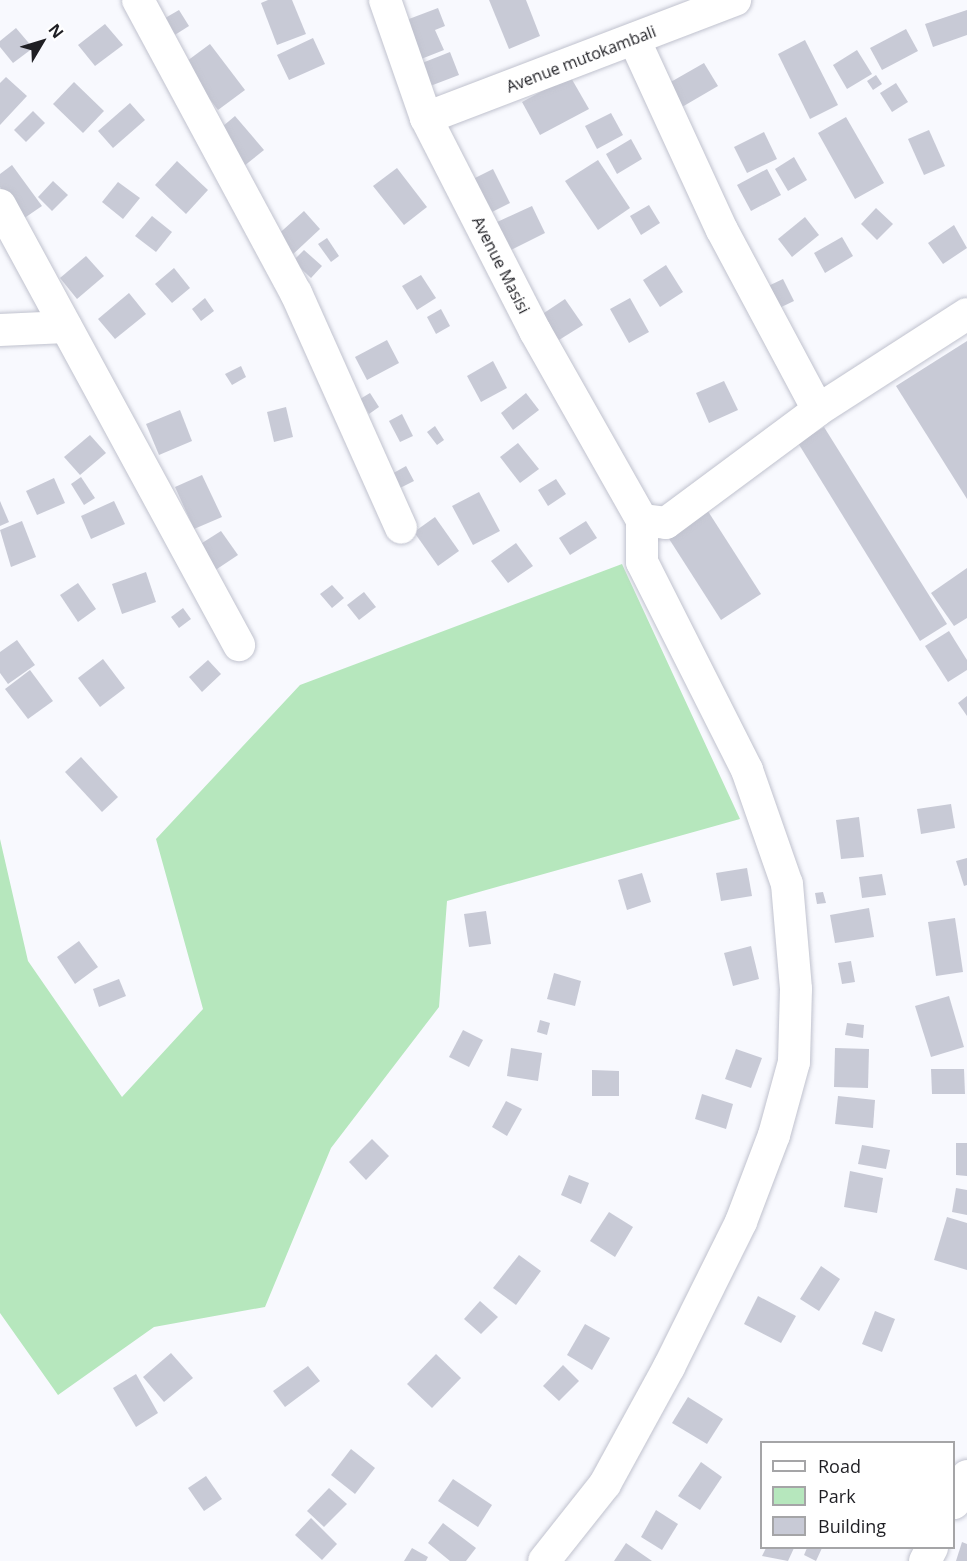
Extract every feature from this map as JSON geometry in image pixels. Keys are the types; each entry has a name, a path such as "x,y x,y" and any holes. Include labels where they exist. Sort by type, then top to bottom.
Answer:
{"street":[{"path":"138,0 296,293 401,528"},
{"name":"Avenue Masisi","path":"385,0 426,118 535,331 642,520"},
{"name":"Avenue mutokambali","path":"426,118 735,0"},
{"path":"634,39 722,230 818,410"},
{"path":"0,205 240,645"},
{"path":"544,1561 605,1484 669,1367 741,1222 774,1135 794,1062 796,989 787,884 747,770 642,562 642,520 666,523 818,410 967,314"},
{"path":"0,330 66,327"},
{"path":"955,1501 967,1476"}],"green space":[{"path":"622,564 740,819 447,901 439,1007 331,1148 265,1307 154,1327 58,1395 0,1313 0,839 28,961 122,1097 203,1009 156,839 300,685"}],"building":[{"path":"268,0 292,0 306,34 277,45 261,3"},
{"path":"489,0 526,0 540,36 509,49"},
{"path":"438,8 445,26 435,30 444,50 416,61 401,22"},
{"path":"179,10 189,26 170,38 160,21"},
{"path":"967,10 967,35 933,47 925,24"},
{"path":"105,24 123,45 95,66 78,45"},
{"path":"16,28 33,48 13,63 0,47 0,41"},
{"path":"906,29 918,51 882,70 870,48"},
{"path":"313,38 325,64 289,80 277,55"},
{"path":"805,40 838,105 810,119 778,54"},
{"path":"210,44 245,90 218,110 183,64"},
{"path":"857,50 872,74 847,89 833,65"},
{"path":"450,52 459,75 425,88 417,65"},
{"path":"704,63 718,86 682,107 669,83"},
{"path":"876,75 882,84 873,90 867,81"},
{"path":"570,76 589,109 540,135 522,102"},
{"path":"6,77 27,96 0,125 0,83"},
{"path":"74,82 104,111 83,133 53,104"},
{"path":"896,83 908,102 892,112 880,93"},
{"path":"130,103 145,120 113,148 98,131"},
{"path":"33,111 45,123 26,142 14,130"},
{"path":"611,113 623,135 597,149 585,126"},
{"path":"235,116 264,150 244,166 216,132"},
{"path":"846,117 884,183 855,199 818,133"},
{"path":"929,130 945,166 924,175 908,139"},
{"path":"764,132 777,159 747,173 734,147"},
{"path":"631,139 642,159 617,174 606,154"},
{"path":"794,157 807,180 788,191 775,169"},
{"path":"598,160 630,208 598,230 565,181"},
{"path":"177,161 208,190 186,214 155,185"},
{"path":"12,165 42,206 23,219 0,187 0,174"},
{"path":"397,168 427,207 404,225 373,186"},
{"path":"493,169 510,203 488,214 471,180"},
{"path":"767,169 781,195 751,211 737,185"},
{"path":"53,181 68,195 52,211 38,197"},
{"path":"118,182 140,198 123,219 102,202"},
{"path":"649,205 660,223 641,235 630,216"},
{"path":"532,206 545,233 509,251 495,223"},
{"path":"876,208 893,224 877,240 861,224"},
{"path":"304,211 320,229 290,257 273,239"},
{"path":"152,216 172,232 156,252 135,236"},
{"path":"805,217 819,235 792,257 778,239"},
{"path":"954,225 967,248 943,264 928,243"},
{"path":"842,237 853,256 825,273 814,253"},
{"path":"327,238 339,256 331,262 318,244"},
{"path":"304,250 322,266 311,278 293,261"},
{"path":"86,256 104,276 77,299 60,278"},
{"path":"666,265 683,292 660,307 643,280"},
{"path":"174,268 190,288 172,303 155,284"},
{"path":"421,275 436,298 417,310 402,286"},
{"path":"783,279 794,301 775,310 764,288"},
{"path":"129,293 146,314 115,339 98,319"},
{"path":"205,298 214,311 201,321 192,309"},
{"path":"630,298 649,332 629,343 610,309"},
{"path":"565,299 583,325 559,340 541,315"},
{"path":"441,309 450,326 436,334 427,317"},
{"path":"387,340 399,363 367,380 355,357"},
{"path":"967,341 967,499 896,386"},
{"path":"493,361 507,388 481,402 467,376"},
{"path":"241,366 246,377 232,385 225,374"},
{"path":"724,381 738,410 709,423 696,393"},
{"path":"370,393 379,407 369,414 360,399"},
{"path":"526,393 539,410 513,430 501,413"},
{"path":"286,407 293,437 274,442 267,412"},
{"path":"180,410 192,441 159,455 146,424"},
{"path":"402,414 413,436 400,442 389,421"},
{"path":"435,426 444,440 437,445 427,432"},
{"path":"824,427 947,624 920,641 798,443"},
{"path":"90,435 106,453 80,475 64,457"},
{"path":"518,443 539,469 520,483 500,457"},
{"path":"406,466 414,481 398,489 390,475"},
{"path":"202,475 222,517 194,529 175,487"},
{"path":"81,477 95,498 84,505 71,484"},
{"path":"54,478 65,503 37,515 26,491"},
{"path":"556,479 566,494 548,506 538,490"},
{"path":"479,492 500,531 473,545 452,506"},
{"path":"0,501 9,522 0,526"},
{"path":"114,501 125,524 91,539 81,516"},
{"path":"704,505 761,594 721,620 664,531"},
{"path":"435,517 459,551 438,566 414,532"},
{"path":"22,521 36,557 11,567 0,530"},
{"path":"586,521 597,538 570,555 559,538"},
{"path":"221,531 238,555 208,575 191,550"},
{"path":"516,543 533,566 508,583 491,561"},
{"path":"967,568 967,618 954,626 931,593"},
{"path":"146,572 156,602 122,614 112,584"},
{"path":"78,583 96,609 78,622 60,595"},
{"path":"332,585 344,598 332,608 320,594"},
{"path":"364,592 376,607 359,620 347,605"},
{"path":"183,608 191,619 179,628 171,617"},
{"path":"949,631 967,660 967,670 948,682 925,646"},
{"path":"17,640 35,665 8,684 0,673 0,652"},
{"path":"103,659 125,688 100,707 78,678"},
{"path":"208,660 221,674 202,692 189,677"},
{"path":"30,670 53,701 28,719 5,689"},
{"path":"967,696 967,716 958,703"},
{"path":"81,757 118,797 102,812 65,772"},
{"path":"951,804 955,828 921,834 917,809"},
{"path":"859,817 864,857 841,859 836,820"},
{"path":"967,858 967,885 964,886 956,861"},
{"path":"747,868 752,896 721,901 716,873"},
{"path":"642,873 651,902 627,910 618,880"},
{"path":"882,874 886,895 862,898 859,877"},
{"path":"823,892 826,903 817,904 815,893"},
{"path":"869,908 874,937 835,943 830,915"},
{"path":"486,911 491,944 469,947 464,914"},
{"path":"955,918 963,972 936,976 928,922"},
{"path":"79,941 98,967 75,984 57,957"},
{"path":"751,946 759,979 733,986 724,953"},
{"path":"851,961 855,982 842,984 838,963"},
{"path":"554,973 581,981 575,1006 547,999"},
{"path":"119,979 126,996 99,1007 93,989"},
{"path":"949,996 964,1047 931,1057 915,1006"},
{"path":"540,1020 550,1023 547,1035 537,1032"},
{"path":"847,1023 864,1025 863,1038 845,1035"},
{"path":"463,1030 483,1040 469,1067 449,1057"},
{"path":"511,1048 542,1053 538,1081 507,1076"},
{"path":"835,1048 869,1049 868,1088 834,1087"},
{"path":"736,1049 762,1058 751,1088 725,1079"},
{"path":"931,1069 964,1069 965,1094 932,1094"},
{"path":"592,1070 619,1071 619,1096 592,1096"},
{"path":"702,1094 733,1104 726,1129 695,1119"},
{"path":"838,1096 875,1100 873,1128 835,1124"},
{"path":"506,1101 522,1109 507,1136 492,1127"},
{"path":"372,1139 389,1156 366,1180 349,1162"},
{"path":"956,1143 967,1143 967,1176 956,1175"},
{"path":"862,1145 890,1150 886,1169 858,1164"},
{"path":"850,1171 883,1178 877,1213 844,1207"},
{"path":"569,1175 589,1183 581,1204 561,1195"},
{"path":"956,1188 967,1190 967,1215 952,1212"},
{"path":"609,1212 633,1227 615,1257 590,1241"},
{"path":"947,1217 967,1223 967,1270 934,1260"},
{"path":"519,1255 541,1271 516,1305 493,1288"},
{"path":"821,1266 840,1279 819,1311 800,1299"},
{"path":"758,1296 796,1316 781,1343 744,1324"},
{"path":"480,1301 498,1317 481,1334 464,1319"},
{"path":"875,1311 895,1319 882,1352 862,1344"},
{"path":"585,1324 610,1338 592,1370 567,1355"},
{"path":"171,1353 193,1378 164,1402 143,1377"},
{"path":"436,1354 461,1378 432,1408 407,1384"},
{"path":"563,1365 579,1381 559,1401 543,1386"},
{"path":"308,1366 320,1381 285,1407 273,1391"},
{"path":"136,1374 158,1413 136,1427 113,1388"},
{"path":"688,1397 723,1419 707,1444 672,1423"},
{"path":"351,1449 375,1468 355,1494 331,1475"},
{"path":"701,1462 722,1477 700,1510 678,1496"},
{"path":"206,1476 222,1499 204,1511 188,1488"},
{"path":"453,1479 492,1505 478,1527 438,1501"},
{"path":"329,1488 347,1504 324,1527 307,1511"},
{"path":"656,1510 678,1524 662,1550 641,1537"},
{"path":"311,1518 337,1544 322,1560 295,1535"},
{"path":"443,1523 476,1548 466,1561 450,1561 428,1543"},
{"path":"962,1542 967,1544 967,1561 956,1561"},
{"path":"626,1543 652,1561 614,1561"},
{"path":"412,1548 428,1557 426,1561 404,1561"},
{"path":"766,1549 794,1549 788,1561 762,1556"},
{"path":"807,1549 822,1549 816,1561 804,1555"}]}
